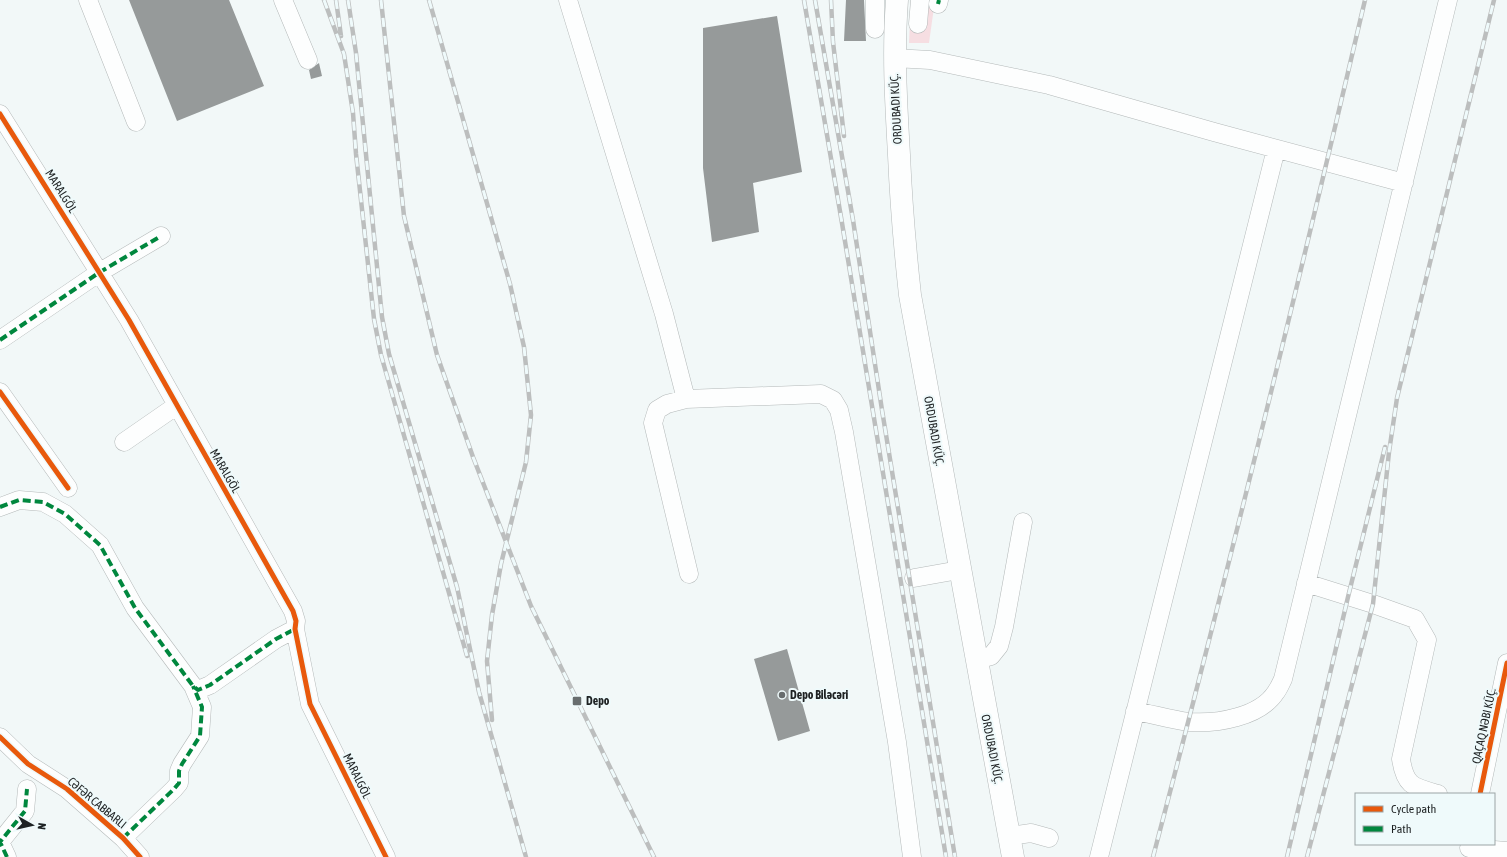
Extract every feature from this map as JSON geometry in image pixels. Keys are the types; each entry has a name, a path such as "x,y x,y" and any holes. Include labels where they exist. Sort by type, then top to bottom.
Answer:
{"main road":[{"name":"ORDUBADI KÜÇ.","path":"896,0 894,58 903,229 910,295 1012,857"}],"street":[{"path":"88,0 136,122"},
{"path":"283,0 308,60"},
{"path":"568,0 664,314 686,399"},
{"path":"875,0 875,29"},
{"path":"918,24 920,0"},
{"path":"1134,711 1189,722 1204,722 1236,717 1265,704 1276,693 1283,679 1448,0"},
{"path":"894,58 925,59 1049,85 1276,150 1404,183"},
{"name":"MARALGÖL","path":"0,114 100,272 293,611 296,621 295,630 310,704 386,857"},
{"path":"1099,857 1134,711 1276,150"},
{"path":"0,340 100,272 161,236"},
{"path":"0,392 68,488"},
{"path":"689,574 653,423 657,410 667,404 686,399 821,394 833,400 839,410 897,742 912,857"},
{"path":"124,442 176,406"},
{"path":"0,507 19,500 43,502 65,514 100,545 135,608 193,686 202,707 200,736 179,771 179,783 123,838"},
{"path":"976,660 991,656 999,646 1004,627 1023,522"},
{"path":"914,578 959,570"},
{"path":"1306,583 1373,604 1415,620 1422,630 1426,640 1401,758 1403,773 1411,785 1435,793"},
{"path":"193,686 198,690 210,685 276,639 295,630"},
{"name":"QAÇAQ NƏBI KÜÇ.","path":"1480,793 1507,664"},
{"path":"0,737 28,764 67,789 123,838 140,857"},
{"path":"7,857 0,842 25,811 27,789"},
{"path":"1008,836 1031,833 1049,838"},
{"path":"1469,850 1507,851"}],"shaded area":[{"path":"911,0 935,0 929,43 909,43"}],"building":[{"path":"129,0 229,0 264,86 177,121"},
{"path":"846,0 864,0 866,41 844,41"},
{"path":"777,16 802,172 753,183 759,232 712,242 703,168 703,28"},
{"path":"319,63 322,76 311,79 309,70"},
{"name":"Depo Biləcəri","path":"787,649 810,731 778,741 754,659"}],"railway":[{"path":"324,0 344,54 353,113 374,319 381,355 467,656"},
{"path":"336,0 341,36"},
{"path":"348,0 356,53 382,317 389,354 457,587 479,692 526,857"},
{"path":"381,0 404,216 437,355 473,457 531,606 654,857"},
{"path":"429,0 510,284 524,347 531,415 526,462 501,564 492,615 487,661 492,720"},
{"path":"804,0 946,857"},
{"path":"815,0 853,220 882,410 955,857"},
{"path":"831,0 833,42 844,136"},
{"path":"1153,857 1262,429 1365,0"},
{"path":"1307,857 1373,604 1389,452 1397,398 1494,0"},
{"path":"1287,857 1385,447"}],"marked path":[{"path":"938,4 939,0"},
{"path":"0,340 100,272 161,236"},
{"path":"0,507 19,500 43,502 65,514 100,545 135,608 193,686 198,690 210,685 276,639 295,629"},
{"path":"123,838 179,783 179,771 182,764 200,736 202,707 193,686"},
{"path":"7,857 0,842 25,811 27,789"}],"cycle path":[{"path":"0,114 129,320 293,611 296,621 295,629 310,704 386,857"},
{"path":"0,392 68,488"},
{"path":"1480,793 1507,663"},
{"name":"CƏFƏR CABBARLI","path":"0,737 28,764 67,789 123,838 140,857"}],"place":[{"name":"Depo Biləcəri","path":"782,695"},
{"name":"Depo","path":"577,701"}]}
